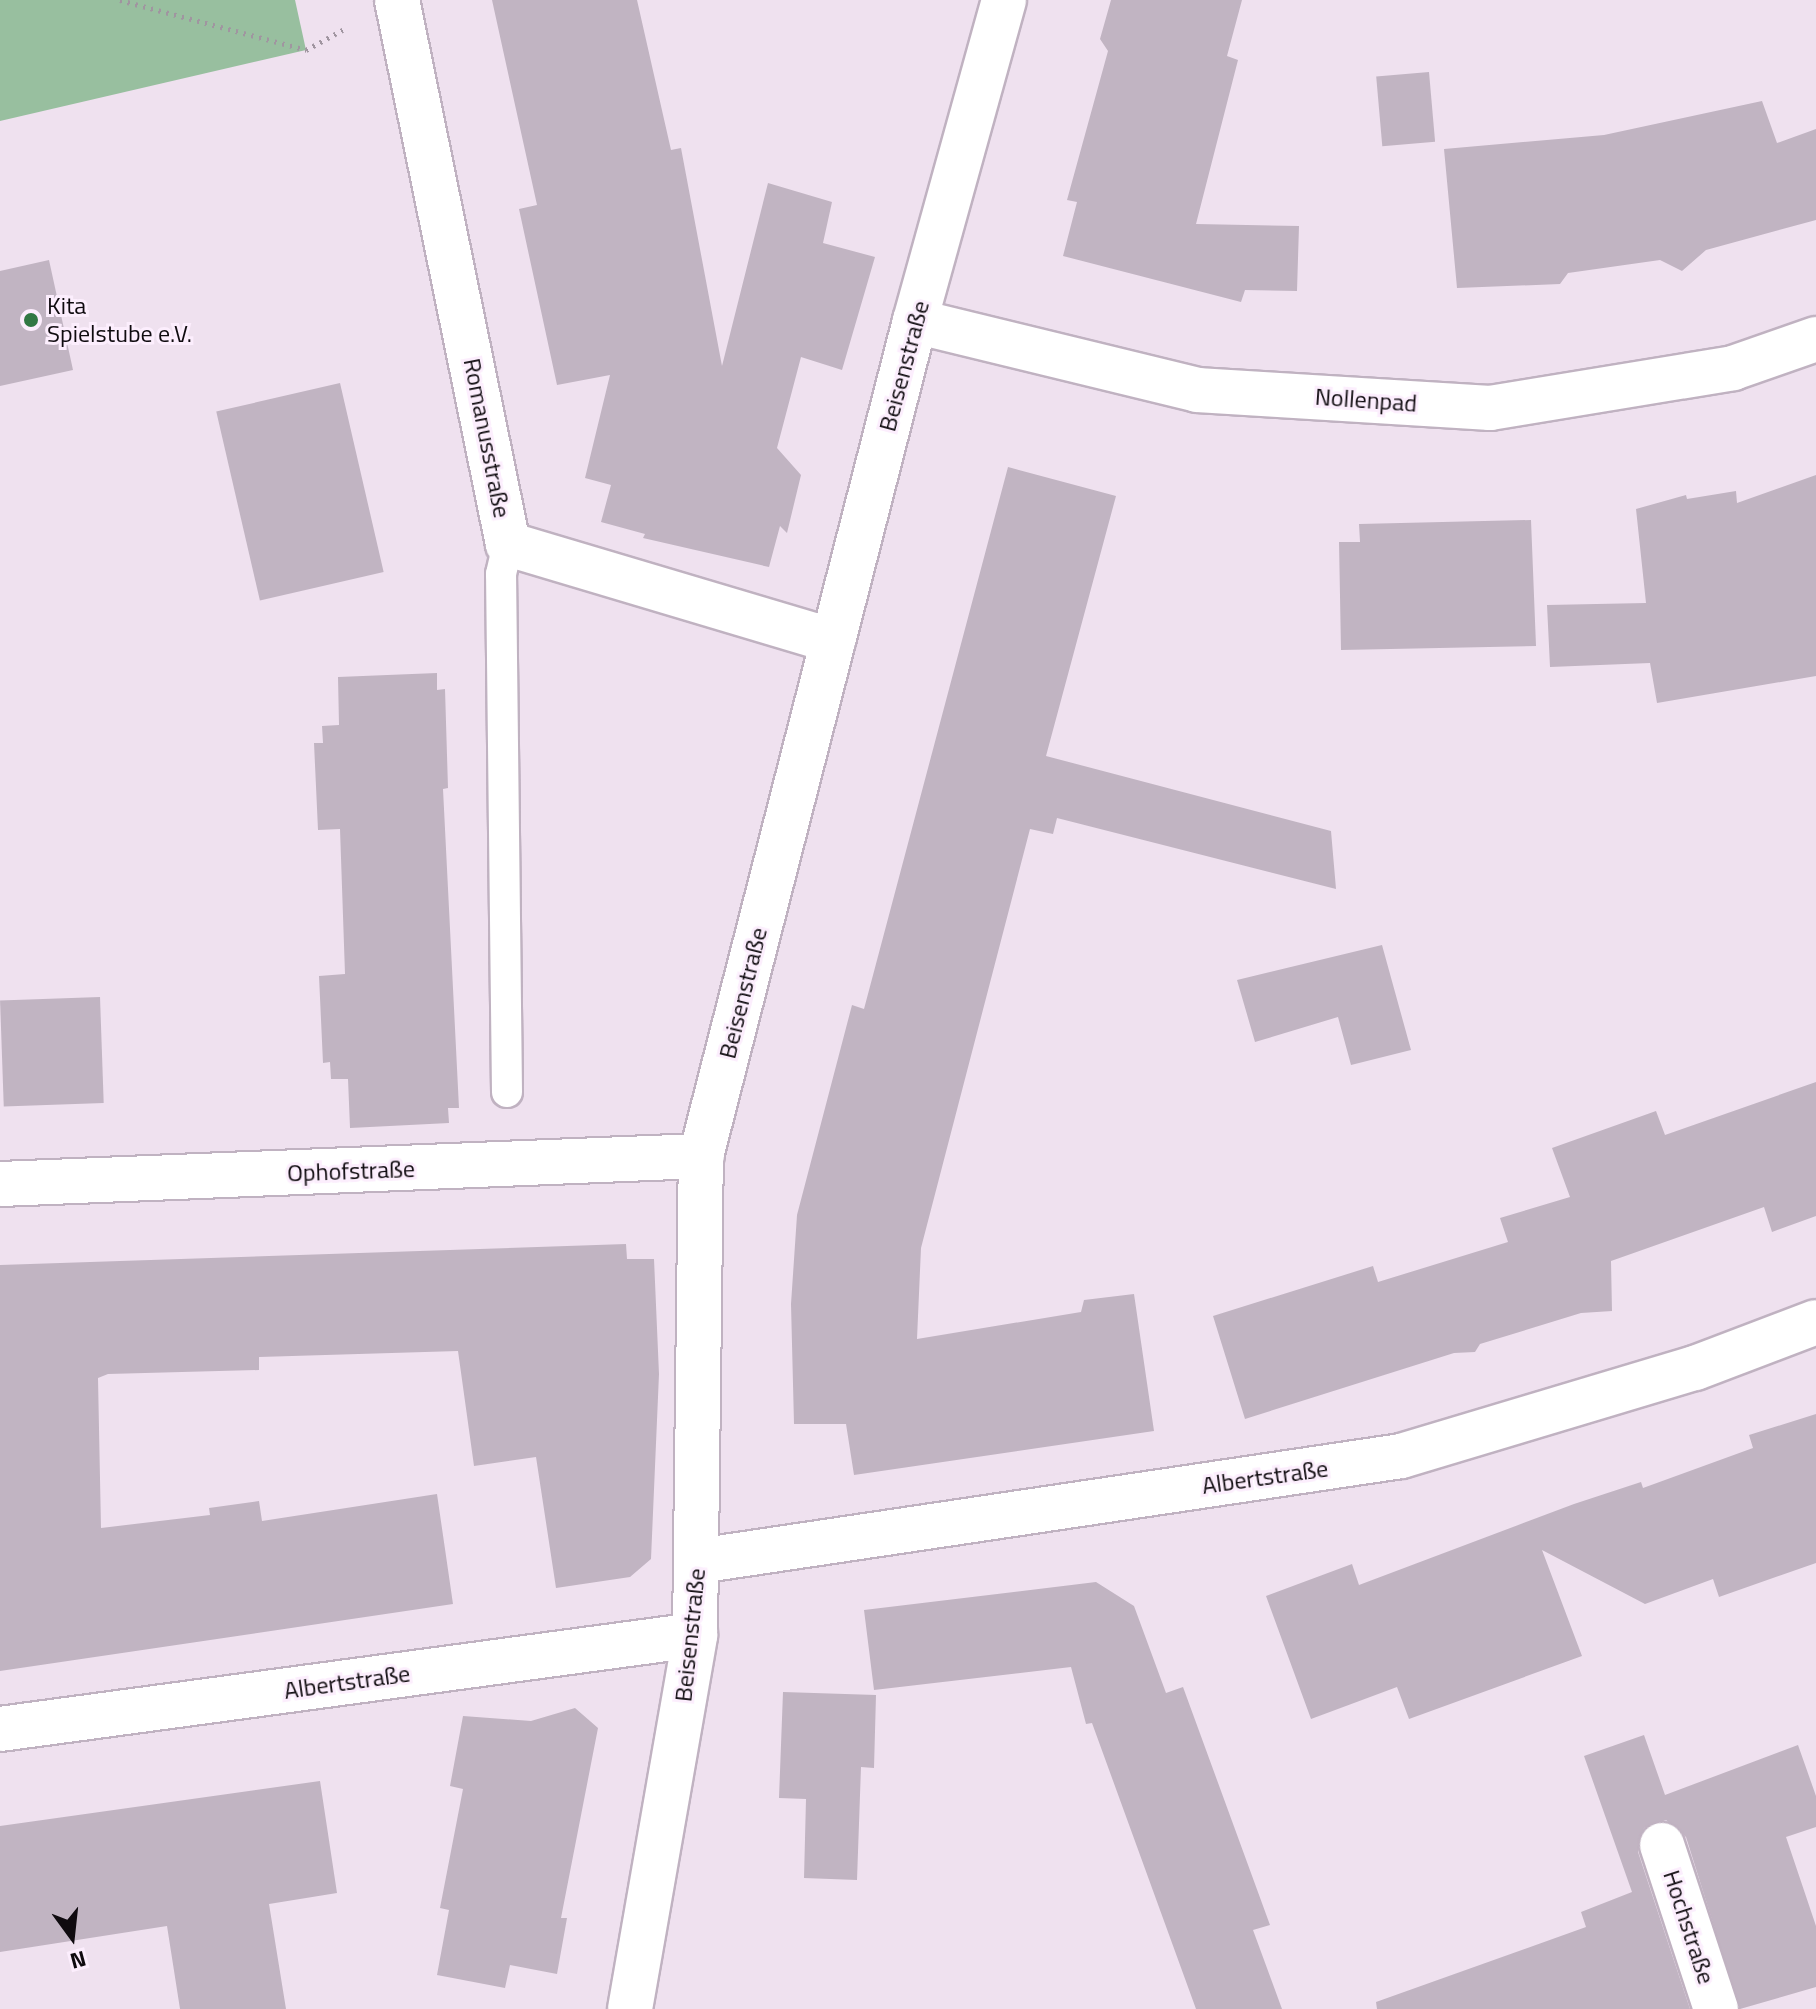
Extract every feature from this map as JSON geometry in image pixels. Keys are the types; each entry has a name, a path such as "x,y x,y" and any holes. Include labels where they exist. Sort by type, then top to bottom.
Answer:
{"street":[{"name":"Romanusstraße","path":"397,0 508,544 833,641"},
{"name":"Beisenstraße","path":"630,2009 695,1635 701,1156 915,321 1004,0"},
{"name":"Nollenpad","path":"915,321 1197,390 1490,408 1733,368 1816,339"},
{"name":"Ophofstraße","path":"0,1184 701,1156"},
{"name":"Albertstraße","path":"698,1561 1401,1456 1695,1368 1816,1322"},
{"name":"Albertstraße","path":"0,1729 695,1635"},
{"name":"Hochstraße","path":"1662,1845 1716,2009"}],"lane":[{"path":"507,1092 501,574 508,544"}],"path":[{"path":"120,0 306,50 397,0"}],"green space":[{"path":"0,0 295,0 306,50 0,121"}],"building":[{"path":"492,0 637,0 671,150 681,148 722,366 768,183 832,202 823,243 875,257 842,370 801,357 777,448 801,475 787,533 780,526 769,567 643,538 645,534 601,522 611,485 585,478 610,375 557,385 519,209 537,205"},
{"path":"1111,0 1242,0 1227,56 1238,60 1196,224 1299,226 1297,291 1245,290 1241,302 1063,256 1077,202 1067,200 1108,51 1100,39"},
{"path":"1429,72 1435,142 1382,146 1376,77"},
{"path":"1762,101 1777,143 1816,129 1816,220 1706,250 1682,271 1660,260 1568,273 1560,284 1457,288 1444,149 1604,135"},
{"name":"Kita Spielstube e.V.","path":"49,260 73,370 0,386 0,271"},
{"path":"340,383 384,572 260,601 216,412"},
{"path":"1008,467 1116,496 1046,756 1331,831 1336,889 1057,818 1053,834 1030,829 921,1248 917,1339 1081,1312 1084,1300 1134,1294 1154,1431 854,1475 846,1424 794,1424 791,1304 797,1215 852,1005 864,1009"},
{"path":"1816,475 1816,676 1657,703 1650,663 1550,667 1547,605 1646,603 1636,509 1686,495 1687,499 1736,491 1737,503"},
{"path":"1531,520 1536,646 1341,650 1339,542 1360,542 1359,524"},
{"path":"437,673 437,690 445,689 448,788 443,789 459,1108 448,1108 449,1123 350,1128 348,1079 331,1079 330,1062 323,1063 319,976 345,974 340,829 318,830 314,743 323,743 322,726 339,725 338,677"},
{"path":"1382,945 1411,1050 1351,1065 1338,1017 1255,1042 1237,980"},
{"path":"100,997 104,1103 4,1106 0,1000"},
{"path":"1816,1082 1816,1216 1772,1232 1764,1207 1611,1261 1612,1311 1581,1313 1480,1344 1475,1352 1454,1353 1245,1419 1213,1316 1373,1266 1378,1282 1508,1242 1500,1218 1570,1197 1552,1148 1656,1111 1665,1135"},
{"path":"626,1244 627,1259 654,1259 659,1374 651,1559 630,1577 556,1588 536,1457 474,1466 458,1351 259,1357 259,1370 108,1374 98,1378 101,1528 210,1515 209,1508 259,1501 262,1521 437,1494 453,1604 0,1671 0,1265"},
{"path":"1816,1414 1816,1563 1719,1597 1713,1579 1645,1604 1542,1550 1582,1656 1409,1719 1397,1687 1311,1719 1266,1596 1352,1564 1359,1585 1574,1504 1641,1482 1643,1488 1753,1448 1749,1435"},
{"path":"1096,1582 1134,1606 1166,1693 1183,1687 1270,1925 1253,1930 1282,2009 1196,2009 1092,1723 1086,1724 1071,1667 874,1690 864,1610"},
{"path":"783,1692 876,1695 874,1768 861,1767 857,1880 804,1878 806,1799 779,1798"},
{"path":"575,1708 598,1728 561,1918 567,1918 557,1974 510,1965 505,1988 437,1975 449,1910 440,1908 463,1789 450,1786 463,1716 531,1721"},
{"path":"1644,1735 1665,1795 1798,1745 1816,1796 1816,1827 1786,1837 1816,1926 1816,1987 1740,2009 1686,1837 1666,1820 1644,1828 1638,1852 1690,2009 1377,2009 1376,2002 1586,1927 1581,1912 1632,1892 1584,1756"},
{"path":"320,1781 337,1893 269,1904 286,2009 180,2009 167,1926 0,1952 0,1826"}],"place":[{"name":"Kita Spielstube e.V.","path":"31,320"}]}
